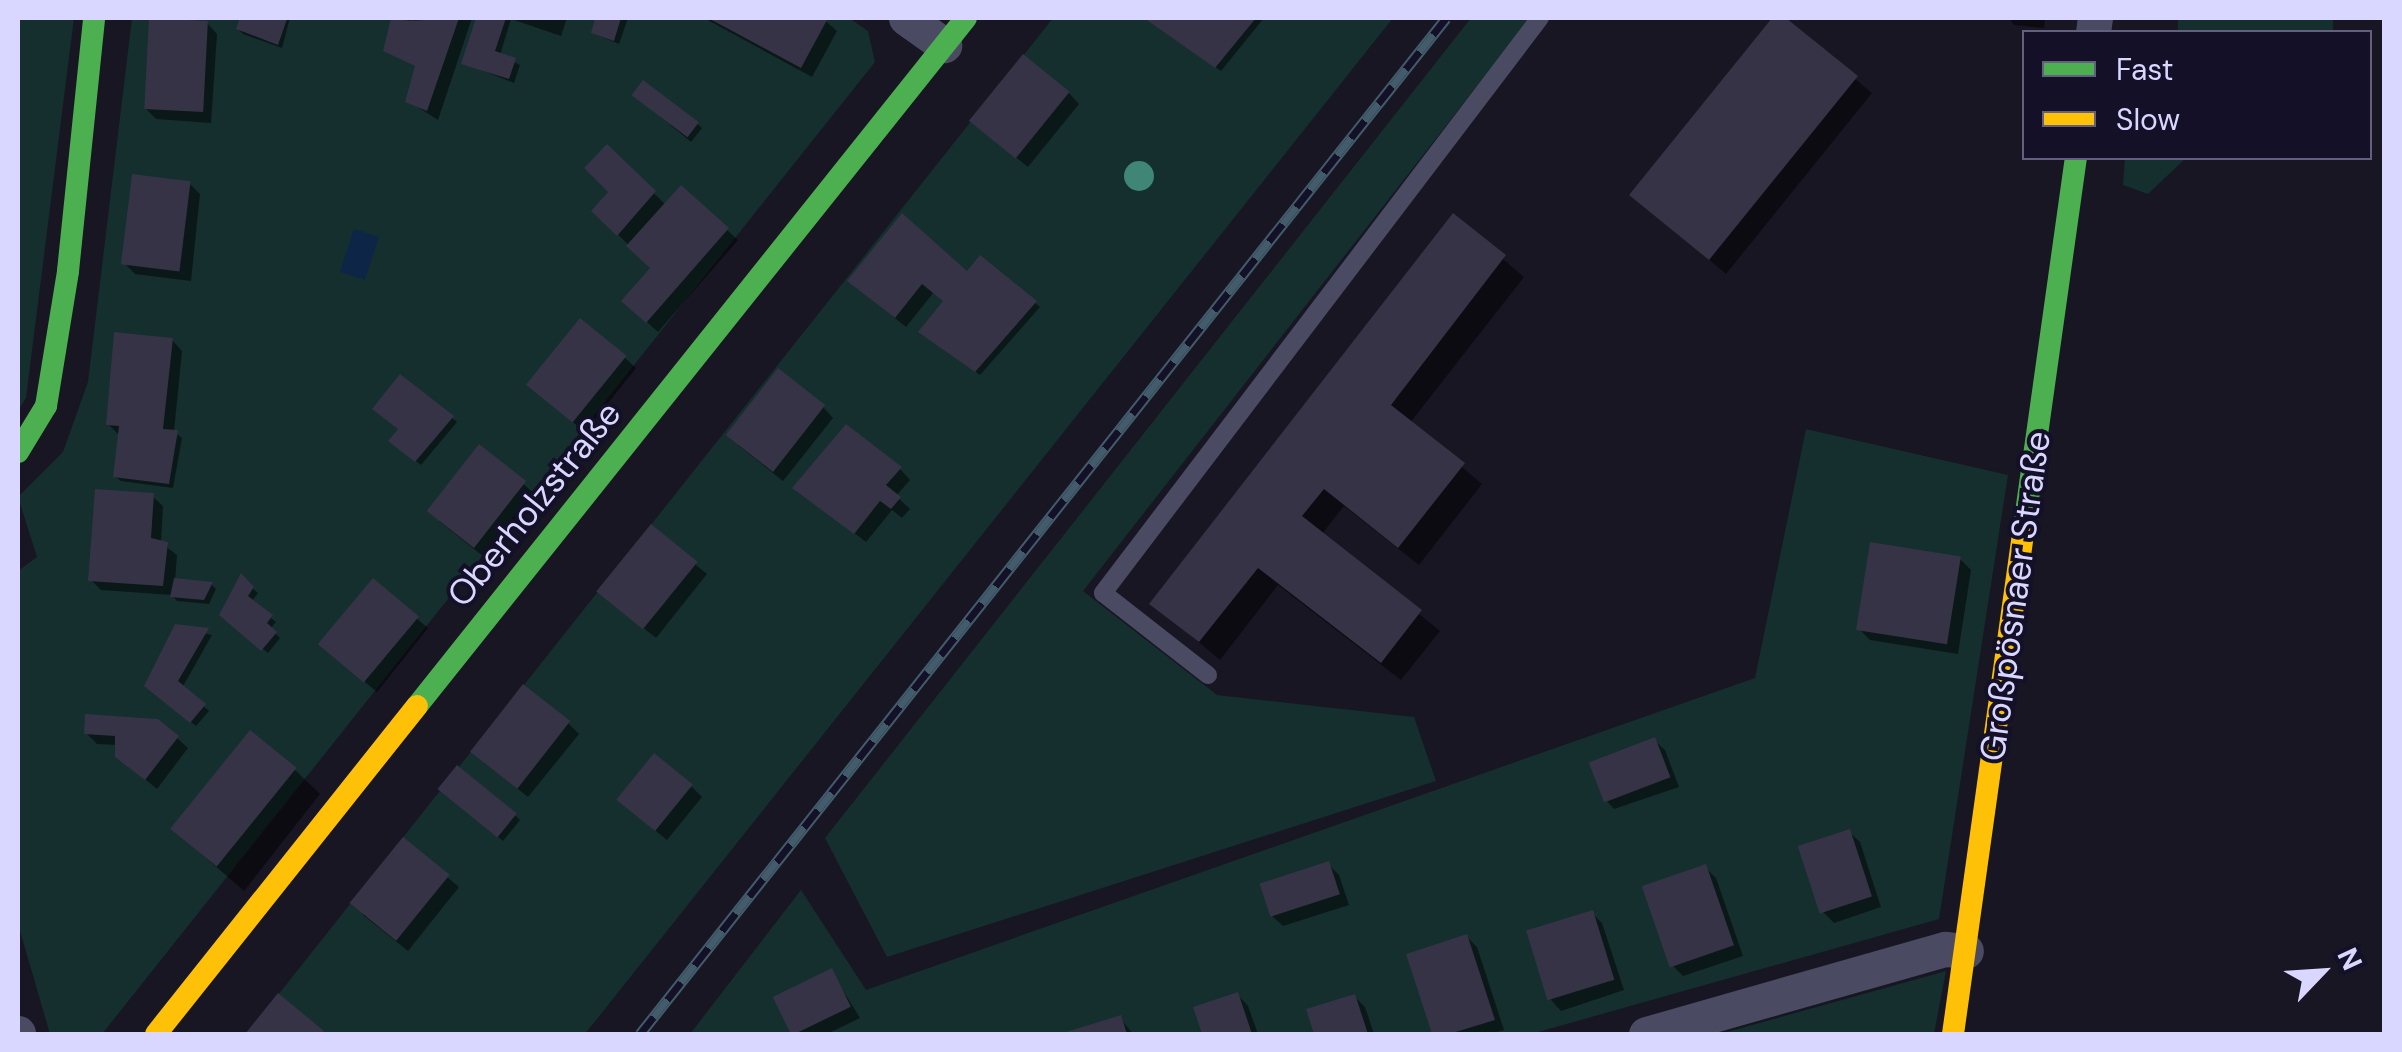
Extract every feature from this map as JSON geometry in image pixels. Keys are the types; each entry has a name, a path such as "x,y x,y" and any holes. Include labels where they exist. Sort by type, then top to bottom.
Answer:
{"street":[{"path":"18,452 34,432 46,406 68,271 94,18"},
{"path":"906,18 955,31"},
{"name":"Oberholzstraße","path":"156,1034 955,31"},
{"name":"Großpösnaer Straße","path":"1954,1034 2076,160"},
{"path":"1646,1034 1946,949 1966,952"}],"lane":[{"path":"1208,675 1103,592 1540,18"}],"green space":[{"path":"18,18 74,18 26,398 18,411"},
{"path":"132,18 849,18 868,31 875,62 102,1034 50,1034 18,924 18,571 37,557 18,497 63,452 88,382"},
{"path":"1053,18 1393,18 585,1034 247,1034"},
{"path":"1471,18 1530,18 1083,591 1217,695 1414,717 1436,781 887,957 825,838"},
{"path":"2178,18 2333,18 2333,30 2178,30"},
{"path":"2125,160 2184,160 2148,194 2123,185"},
{"path":"1806,429 2008,475 1939,919 1531,1034 690,1034 801,890 866,990 1755,678"},
{"path":"1946,971 1934,1034 1720,1034"}],"water":[{"path":"354,229 379,237 365,280 340,272"}],"building":[{"path":"149,18 208,21 203,112 144,109"},
{"path":"240,18 287,19 278,45 236,29"},
{"path":"391,18 459,18 427,111 405,102 415,66 383,51"},
{"path":"476,18 506,18 495,51 516,58 509,79 461,64"},
{"path":"595,18 621,18 614,41 591,33"},
{"path":"708,18 828,18 801,68"},
{"path":"1144,18 1256,18 1215,68"},
{"path":"1772,18 1786,18 1858,76 1709,260 1629,195"},
{"path":"1023,54 1070,92 1016,159 969,121"},
{"path":"643,80 699,122 687,137 632,95"},
{"path":"607,144 656,191 617,236 591,211 608,192 584,168"},
{"path":"132,174 191,181 179,272 121,264"},
{"path":"681,185 729,228 646,323 621,301 650,268 626,246"},
{"path":"902,213 967,271 980,255 1037,301 975,372 918,332 943,301 922,284 895,318 847,281"},
{"path":"1453,213 1506,255 1391,405 1465,463 1398,548 1324,489 1302,516 1422,610 1381,663 1258,568 1199,642 1149,604"},
{"path":"580,318 627,356 573,423 526,385"},
{"path":"114,332 173,338 163,429 178,430 169,484 113,477 119,426 106,425"},
{"path":"778,368 825,405 773,472 726,435"},
{"path":"400,374 454,416 415,462 388,441 398,429 372,409"},
{"path":"846,424 902,467 886,485 901,497 891,509 880,501 854,534 792,488"},
{"path":"479,444 526,481 474,548 427,511"},
{"path":"95,489 154,493 151,538 168,542 163,586 88,581"},
{"path":"651,524 698,562 643,629 596,592"},
{"path":"1870,542 1961,556 1947,644 1856,630"},
{"path":"241,573 254,587 248,596 273,615 267,623 277,632 261,651 219,615"},
{"path":"174,578 213,582 204,600 170,597"},
{"path":"373,578 419,617 364,682 318,644"},
{"path":"175,624 209,628 178,681 206,704 190,723 144,686"},
{"path":"523,684 570,721 517,789 470,752"},
{"path":"85,714 158,719 179,736 145,780 115,757 115,736 84,734"},
{"path":"250,730 297,768 217,866 170,829"},
{"path":"1655,737 1670,777 1604,803 1589,762"},
{"path":"654,753 693,784 655,831 616,800"},
{"path":"457,765 517,813 497,838 437,789"},
{"path":"1850,829 1872,897 1820,914 1798,846"},
{"path":"403,837 450,875 396,941 350,903"},
{"path":"1329,861 1340,894 1270,917 1260,884"},
{"path":"1706,864 1734,945 1670,967 1642,886"},
{"path":"1593,910 1614,980 1547,1000 1526,930"},
{"path":"1467,934 1495,1020 1449,1034 1432,1034 1406,954"},
{"path":"832,968 851,1007 791,1034 773,997"},
{"path":"1238,992 1252,1034 1202,1034 1193,1007"},
{"path":"278,993 324,1031 322,1034 245,1034"},
{"path":"1355,994 1368,1034 1314,1034 1306,1009"},
{"path":"1121,1015 1127,1034 1060,1034"}],"railway":[{"path":"640,1034 1446,18"}],"traffic: fast":[{"path":"18,452 46,406 68,271 94,18"},
{"path":"417,706 966,18"},
{"path":"2024,527 2076,160"}],"traffic: slow":[{"path":"1953,1034 2024,527"},
{"path":"156,1034 417,706"}]}
